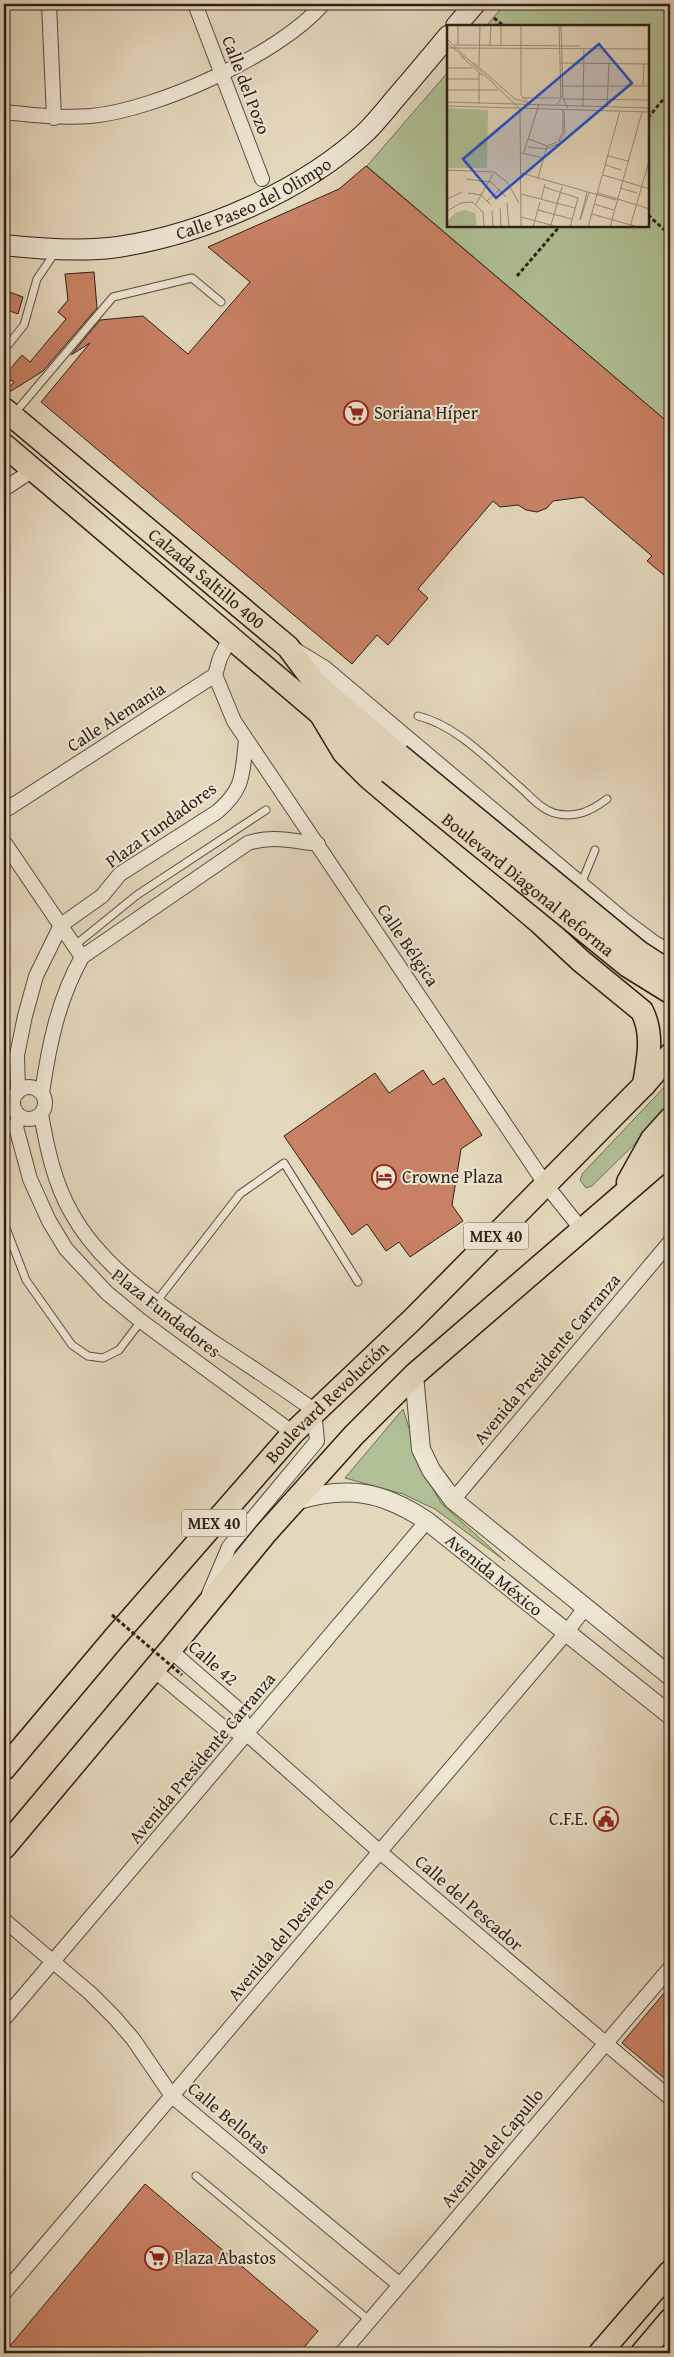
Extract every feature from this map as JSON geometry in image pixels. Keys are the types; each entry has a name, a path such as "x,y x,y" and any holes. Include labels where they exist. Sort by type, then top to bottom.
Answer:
{"main road":[{"path":"457,25 475,4"},
{"name":"Calle Paseo del Olimpo","path":"4,245 57,249 116,247 175,234 233,213 311,174 334,159 368,130 447,37"},
{"name":"Calzada Saltillo 400","path":"8,412 288,647 315,683 394,764"},
{"name":"Calzada Saltillo 400","path":"4,445 320,713 394,764"},
{"path":"320,713 344,752 368,777 581,961 642,1011 648,1022 650,1041 644,1085"},
{"name":"Boulevard Diagonal Reforma","path":"394,764 639,952 670,972"},
{"name":"Boulevard Diagonal Reforma","path":"394,764 628,966 670,992"},
{"path":"581,961 581,948 584,939 591,931 610,922 622,921"},
{"path":"613,986 625,985 643,974 653,957 662,949"},
{"name":"Boulevard Revolución","path":"4,1769 128,1622 293,1432 314,1410 414,1318 644,1085 670,1055"},
{"path":"620,1195 652,1139 670,1119"},
{"name":"MEX 40","path":"4,1848 295,1501 354,1434 414,1375 666,1157"},
{"path":"600,2353 670,2272"},
{"path":"642,2353 670,2320"}],"street":[{"path":"49,4 54,118"},
{"name":"Calle del Pozo","path":"195,4 262,179"},
{"path":"4,112 54,118 93,116 140,104 204,83 297,30 323,4"},
{"path":"4,489 33,470"},
{"path":"215,675 220,658 230,638"},
{"path":"288,647 323,669 580,887 622,921 662,949"},
{"name":"Calle Bélgica","path":"215,675 234,721 246,740 318,844 546,1185 582,1230"},
{"name":"Calle Alemania","path":"4,812 215,675"},
{"name":"Plaza Fundadores","path":"18,1092 17,1054 25,1016 36,976 61,925 102,896 120,874 217,812 231,800 240,787 246,740"},
{"path":"42,1093 33,1087 22,1088 18,1092 13,1106 19,1115 30,1119 41,1114 45,1106 42,1093 54,1023 78,952 248,844 263,838 276,837 318,844"},
{"path":"4,842 78,952"},
{"name":"Plaza Fundadores","path":"41,1114 56,1180 71,1213 92,1242 121,1273 156,1302 314,1410"},
{"name":"Plaza Fundadores","path":"19,1115 16,1127 30,1179 49,1221 66,1249 107,1293 141,1321 293,1432"},
{"name":"Avenida Presidente Carranza","path":"453,1500 670,1242"},
{"path":"141,1321 156,1302"},
{"name":"Avenida México","path":"414,1375 421,1449 431,1470 453,1500 670,1676"},
{"path":"203,1610 229,1547 317,1441 314,1410"},
{"name":"Avenida México","path":"295,1501 322,1493 350,1491 378,1496 404,1505 427,1521 670,1715"},
{"name":"Avenida Presidente Carranza","path":"4,2019 427,1521"},
{"name":"Avenida del Desierto","path":"4,2293 566,1633 585,1608"},
{"name":"Calle 42","path":"170,1650 239,1710 247,1734"},
{"path":"154,1670 224,1728 247,1734"},
{"name":"Calle del Pescador","path":"247,1734 380,1852 670,2098"},
{"name":"Calle Bellotas","path":"4,1920 90,1993 114,2017 133,2039 172,2096 400,2285"},
{"name":"Avenida del Capullo","path":"342,2353 670,1968"}],"lane":[{"path":"4,350 24,325 37,279 57,249"},
{"path":"8,412 113,297 192,278 221,302"},
{"path":"418,716 434,720 452,731 546,810 567,815 590,812 607,799"},
{"path":"78,952 137,895 266,810"},
{"path":"580,887 595,850"},
{"path":"156,1302 240,1194 284,1163 358,1282"},
{"path":"4,1223 26,1280 72,1346 88,1356 103,1358 119,1350 141,1321"},
{"path":"196,2176 370,2321"}],"path":[{"path":"494,18 503,25"},
{"path":"649,117 670,91"},
{"path":"649,216 670,235"},
{"path":"517,276 558,228"},
{"path":"112,1616 182,1675"}],"green space":[{"path":"505,4 670,4 670,424 367,166 447,73 447,228 649,228 649,25 487,25"},
{"path":"670,1081 670,1109 592,1186 586,1188 580,1180 583,1173"},
{"path":"403,1409 423,1471 441,1503 505,1561 435,1509 403,1494 345,1478"}],"building":[{"name":"Soriana Híper","path":"366,166 670,424 670,580 647,561 652,556 583,497 553,501 547,508 537,512 526,510 518,505 500,507 493,501 418,589 428,598 388,645 377,635 352,664 41,402 90,343 71,355 100,320 143,316 188,354 250,282 208,247 339,189"},
{"path":"94,272 97,308 43,371 8,393 6,391 14,382 4,376 22,355 30,362 66,319 58,312 68,300 65,274"},
{"path":"4,290 23,297 18,314 4,309"},
{"name":"Crowne Plaza","path":"423,1070 433,1085 444,1078 482,1135 461,1149 452,1205 463,1221 410,1257 399,1242 386,1251 367,1224 352,1235 284,1136 375,1073 389,1093"},
{"path":"670,1986 670,2083 622,2043"},
{"name":"Plaza Abastos","path":"145,2184 318,2331 299,2353 4,2353"}],"place":[{"name":"Soriana Híper","path":"356,413"},
{"name":"Crowne Plaza","path":"384,1177"},
{"name":"C.F.E.","path":"606,1819"},
{"name":"Plaza Abastos","path":"157,2258"}]}
